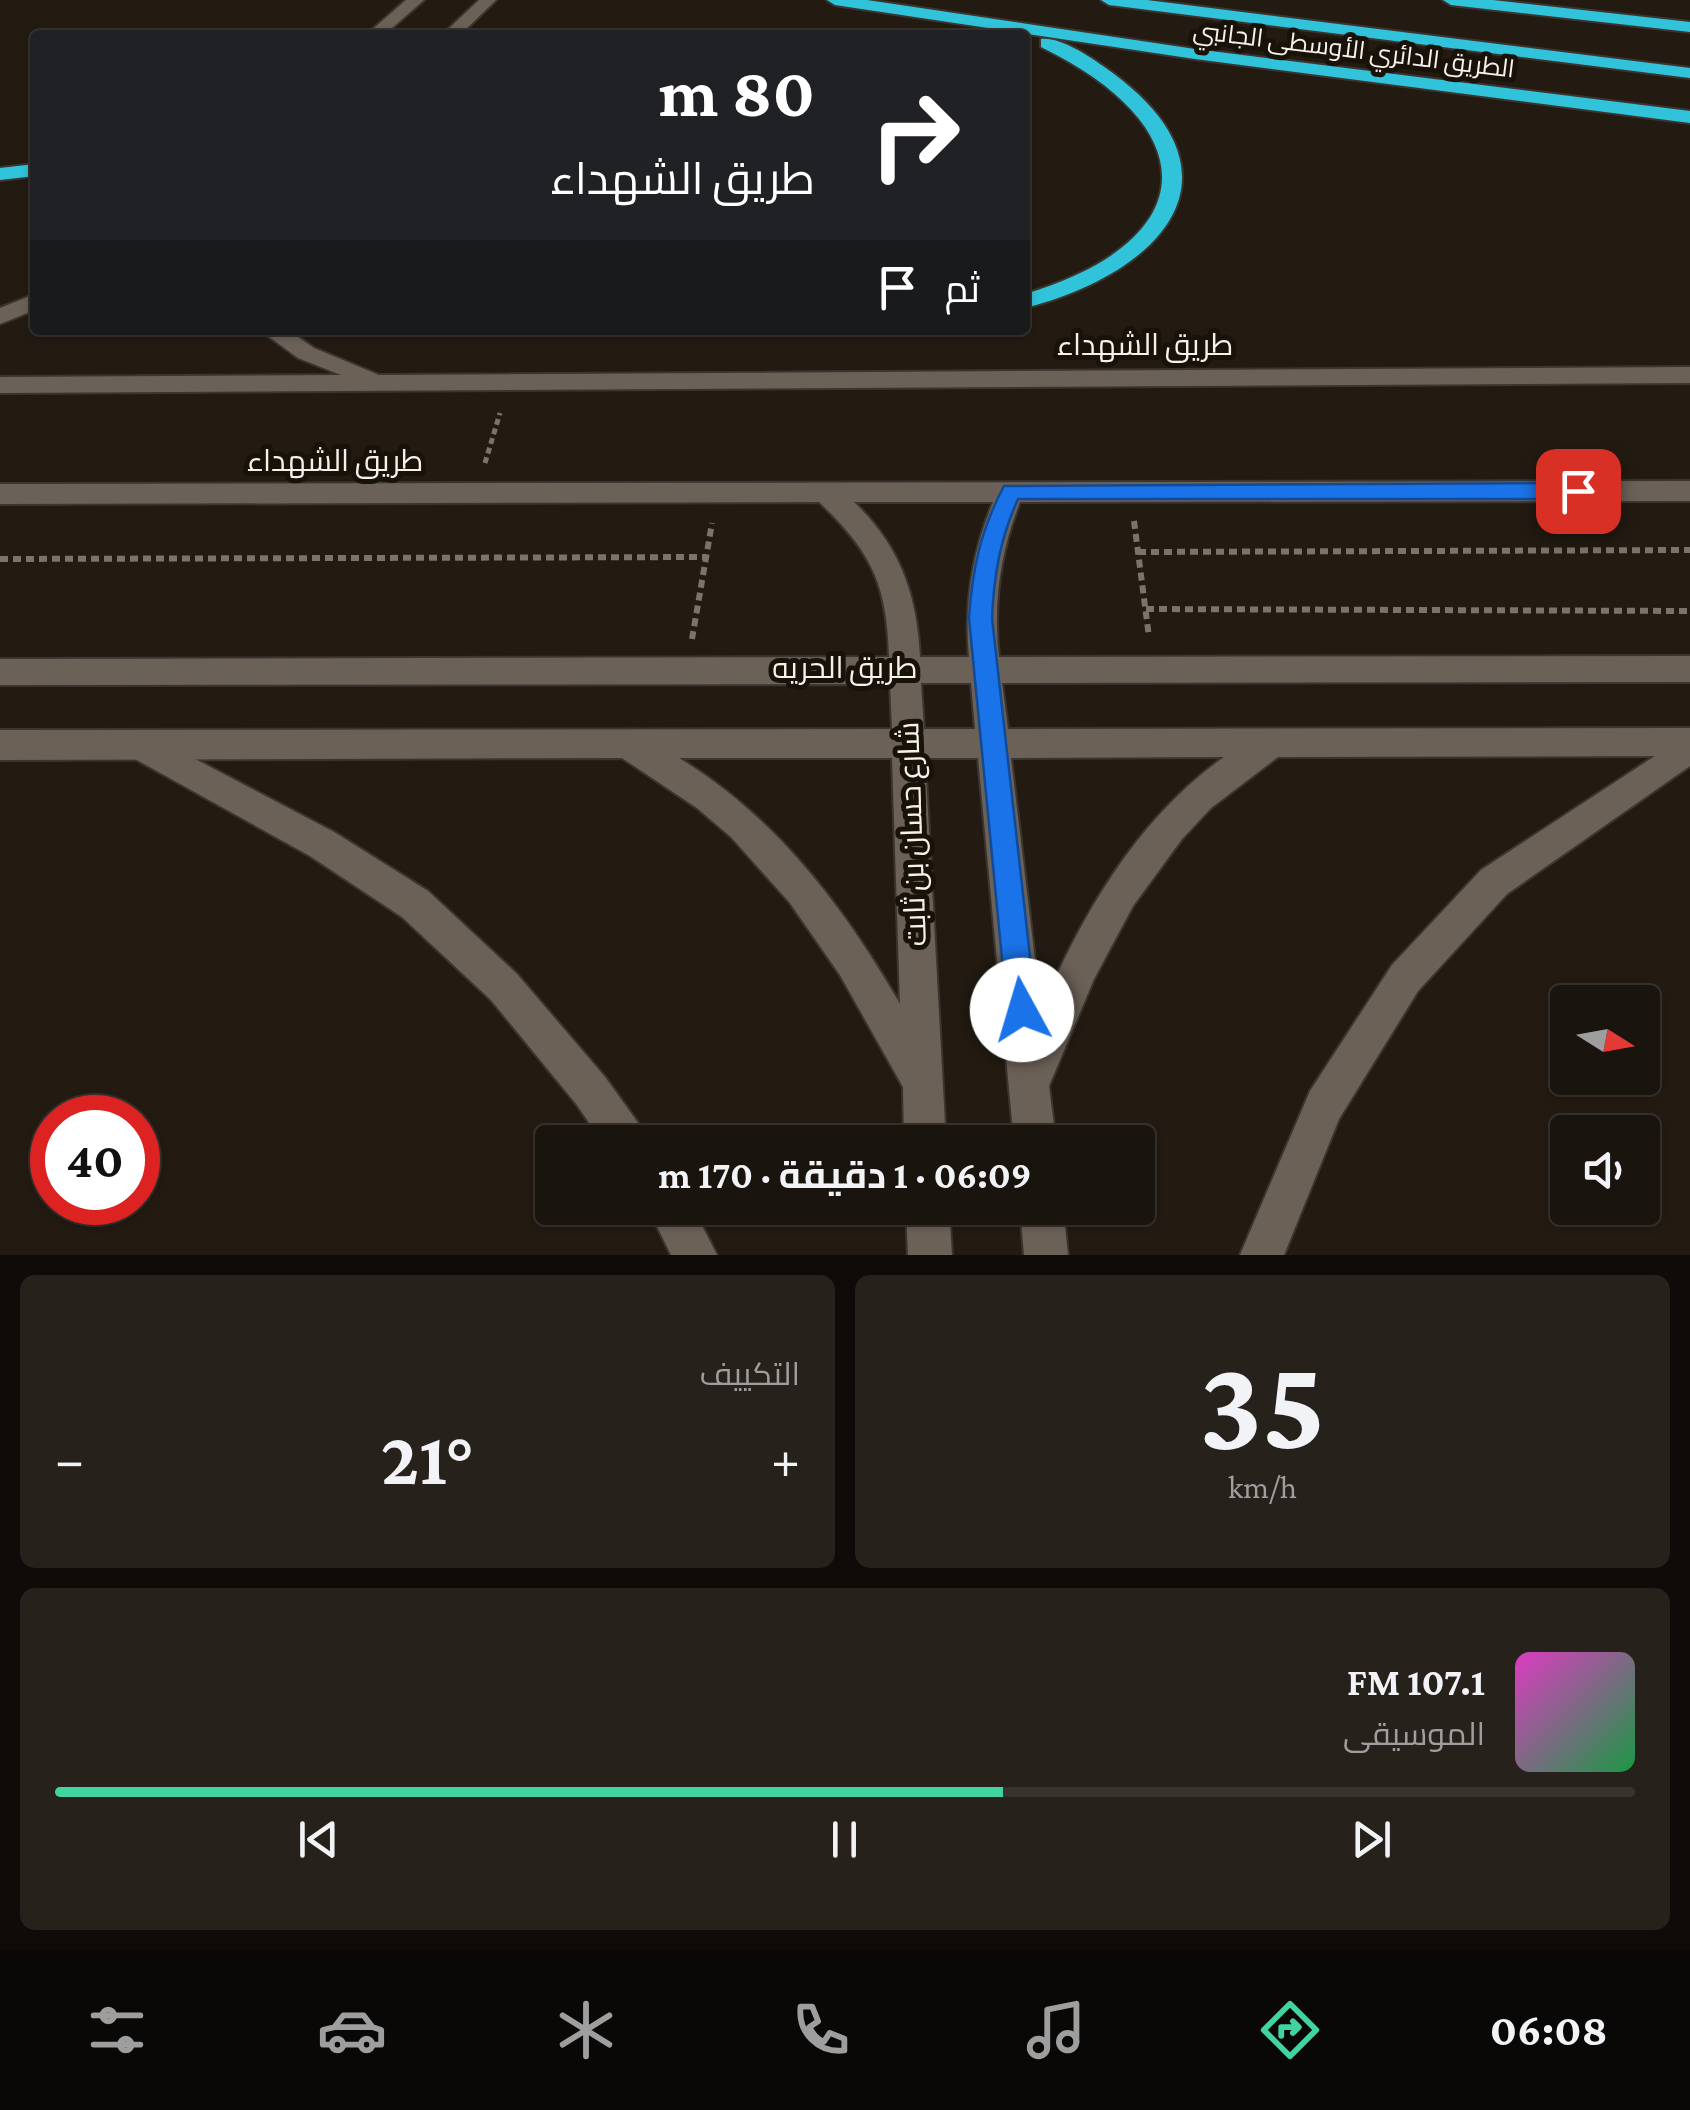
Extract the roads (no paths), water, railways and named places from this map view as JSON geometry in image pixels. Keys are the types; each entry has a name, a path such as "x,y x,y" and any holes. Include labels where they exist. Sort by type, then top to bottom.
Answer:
{"highway":[{"name":"الطريق الدائري الأوسطى الجانبي","path":"835,0 1690,117"},
{"path":"1109,0 1690,73"},
{"path":"1451,0 1690,27"},
{"path":"990,24 1009,30"},
{"path":"1030,37 1078,57 1121,84 1156,120 1168,141 1173,163 1173,185 1166,208 1153,230 1132,252 1104,271 1030,298"},
{"path":"0,174 30,171"}],"street":[{"path":"380,30 416,0"},
{"path":"455,30 488,0"},
{"path":"0,317 30,303"},
{"path":"279,335 306,353 390,384"},
{"name":"طريق الشهداء","path":"0,386 1690,375"},
{"name":"طريق الشهداء","path":"0,494 1690,491"},
{"name":"شارع حسان بن ثابت","path":"825,492 865,528 892,568 903,615 924,1125"},
{"path":"1011,492 994,531 983,572 980,618 1033,1125"},
{"name":"طريق الحريه","path":"0,672 1690,669"},
{"path":"0,746 908,742 1690,745"},
{"path":"1029,1086 1076,967 1134,872 1198,798 1272,742"},
{"path":"626,743 710,798 788,871 859,966 923,1084"},
{"path":"140,745 322,844 415,904 504,987 591,1091 614,1125"},
{"path":"1262,1255 1324,1104 1405,978 1494,882 1690,745"},
{"path":"679,1225 695,1255"},
{"path":"929,1225 930,1255"},
{"path":"1043,1225 1046,1255"}]}
